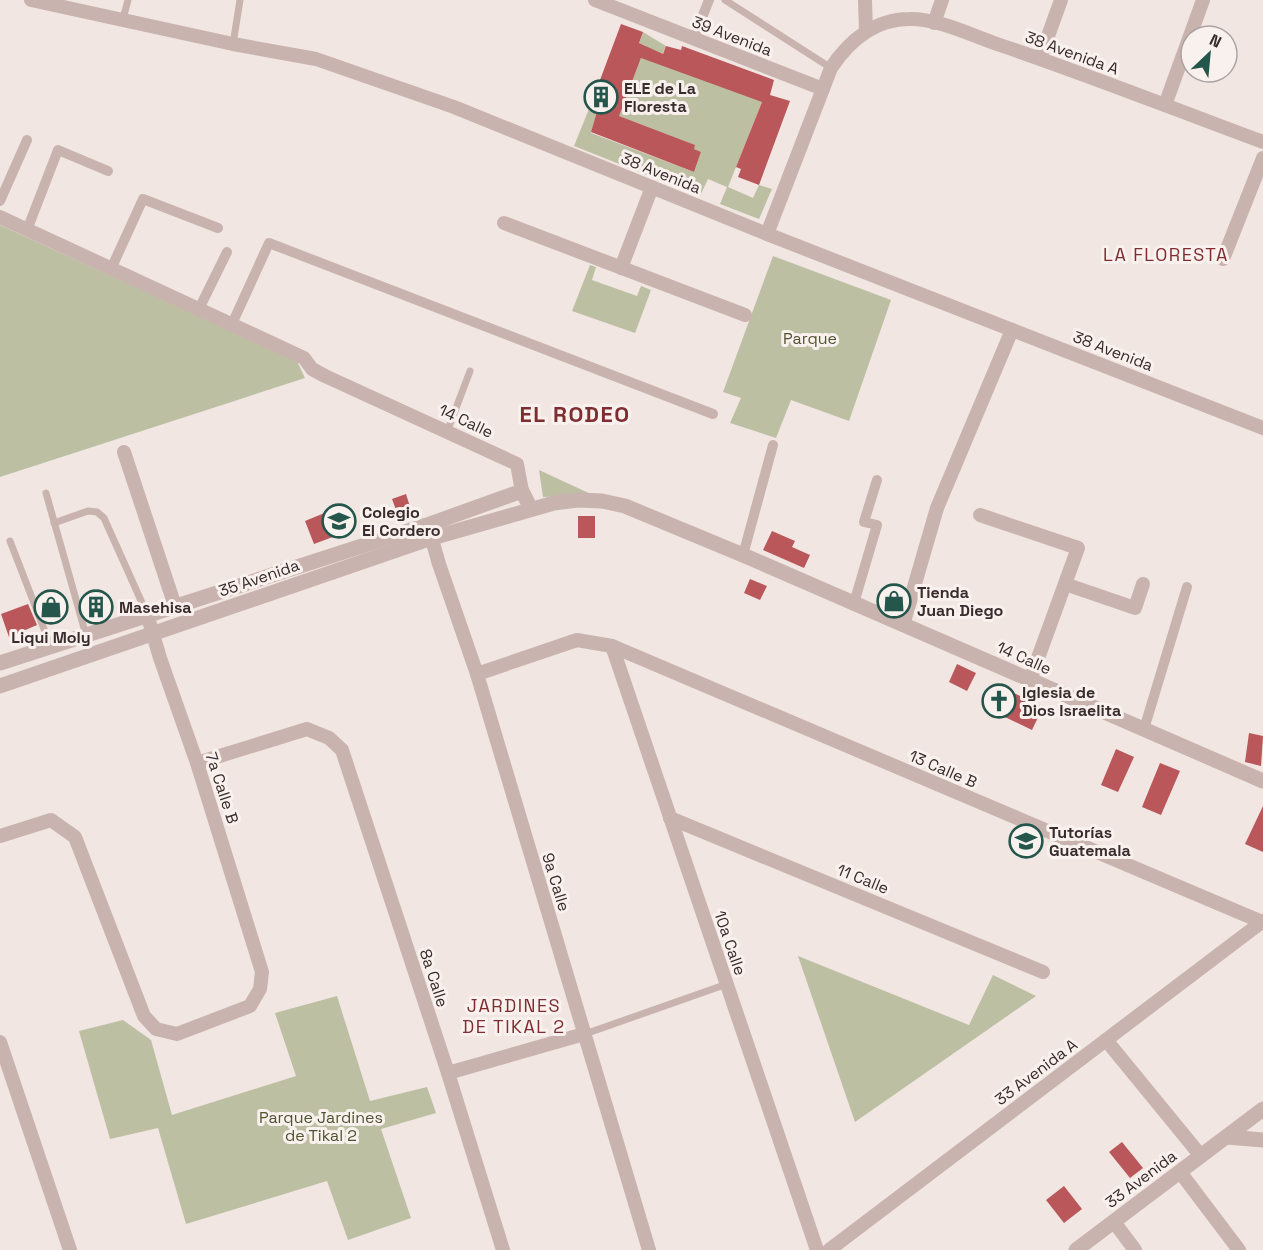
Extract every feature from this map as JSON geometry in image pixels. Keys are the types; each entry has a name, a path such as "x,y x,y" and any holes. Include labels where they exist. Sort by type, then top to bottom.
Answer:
{"street":[{"name":"38 Avenida","path":"32,0 233,44 316,58 453,107 767,234 1263,428"},
{"name":"39 Avenida","path":"595,0 823,89"},
{"path":"694,38 709,0"},
{"path":"767,234 831,68 843,51 866,31 864,0"},
{"path":"934,23 942,0"},
{"path":"1040,58 1061,0"},
{"path":"1165,105 1203,0"},
{"name":"38 Avenida A","path":"866,31 887,22 909,19 934,23 1040,58 1263,142"},
{"path":"0,201 27,140"},
{"path":"27,230 58,150 108,171"},
{"path":"1223,259 1263,158"},
{"path":"621,268 652,187"},
{"path":"111,269 143,199 218,228"},
{"name":"14 Calle","path":"0,217 303,358 312,369 325,376 518,464 522,491 531,509 554,503 578,501 602,501 625,506 1263,781"},
{"path":"504,223 745,315"},
{"path":"232,324 269,243 713,414"},
{"path":"199,309 227,252"},
{"path":"903,625 937,508 1012,330"},
{"path":"743,555 773,446"},
{"path":"124,452 175,606"},
{"path":"854,603 877,525 864,522 877,480"},
{"name":"35 Avenida","path":"0,686 154,633 430,532 522,491"},
{"name":"35 Avenida","path":"0,663 147,614 430,532 531,509"},
{"path":"980,515 1078,548 1030,680"},
{"name":"9a Calle","path":"430,532 438,564 477,674 649,1250"},
{"path":"1065,584 1135,608 1143,584"},
{"path":"1144,729 1187,587"},
{"name":"7a Calle B","path":"0,836 51,820 75,837 144,1016 156,1029 177,1034 250,1006 260,988 262,972 197,762 147,614"},
{"name":"13 Calle B","path":"477,674 577,640 612,646 1262,922"},
{"name":"10a Calle","path":"612,646 817,1250"},
{"name":"8a Calle","path":"197,762 307,729 329,738 342,750 448,1073 503,1250"},
{"name":"11 Calle","path":"670,818 1042,972"},
{"name":"33 Avenida A","path":"829,1250 1262,922"},
{"path":"448,1073 584,1034"},
{"path":"1106,1040 1202,1156"},
{"path":"0,1042 70,1250"},
{"name":"33 Avenida","path":"1076,1250 1262,1112"},
{"path":"1227,1137 1263,1140"},
{"path":"1180,1172 1239,1250"},
{"path":"1114,1222 1135,1250"}],"lane":[{"path":"123,19 128,0"},
{"path":"233,44 240,0"},
{"path":"725,0 831,68"},
{"path":"447,432 470,371"},
{"path":"46,493 86,635"},
{"path":"54,523 88,511 97,512 104,518 147,614"},
{"path":"10,541 51,647"},
{"path":"584,1034 727,984"}],"green space":[{"name":"ELE de La Floresta","path":"643,32 666,46 658,64 766,92 728,187 753,198 759,185 772,189 759,219 720,204 727,187 708,179 700,196 574,146 591,104 598,108 591,133 694,172 701,152 694,149 694,145 603,110 627,94 646,46 639,43"},
{"path":"0,225 297,361 305,378 0,477"},
{"name":"Parque","path":"773,256 891,300 849,421 791,400 776,438 730,423 741,398 723,392"},
{"path":"590,265 596,267 592,280 637,296 641,286 651,290 635,333 572,311"},
{"path":"539,470 593,495 543,497"},
{"path":"798,956 969,1025 993,975 1036,996 855,1122"},
{"name":"Parque Jardines de Tikal 2","path":"337,996 370,1101 427,1087 436,1113 381,1129 411,1218 348,1240 327,1181 186,1224 158,1128 110,1139 79,1031 123,1020 151,1040 172,1115 296,1076 275,1013"}],"building":[{"path":"621,24 643,32 639,43 663,54 666,46 681,50 682,46 774,80 770,95 790,101 759,185 738,177 741,169 736,167 762,102 641,58 619,116 695,145 694,149 701,152 694,172 591,132 598,108 591,104"},
{"path":"406,494 411,510 398,515 392,499"},
{"path":"344,505 354,529 314,544 305,521"},
{"path":"578,516 595,516 595,538 578,538"},
{"path":"772,531 795,541 792,547 810,555 804,568 763,550"},
{"path":"750,579 767,586 760,600 744,593"},
{"name":"Tienda Juan Diego","path":"891,591 902,595 897,611 886,606"},
{"name":"Liqui Moly","path":"57,592 65,615 47,622 38,599"},
{"name":"Masehisa","path":"102,598 106,611 91,617 86,603"},
{"path":"28,604 37,625 9,637 1,614"},
{"path":"957,664 976,673 967,691 949,682"},
{"path":"999,686 1043,707 1032,730 988,709"},
{"path":"1249,733 1263,736 1261,766 1245,762"},
{"path":"1116,749 1134,757 1118,792 1101,785"},
{"path":"1160,763 1180,771 1161,815 1142,807"},
{"path":"1263,806 1263,852 1245,844"},
{"path":"1122,1142 1143,1168 1130,1178 1109,1152"},
{"path":"1064,1186 1082,1209 1064,1223 1046,1200"}],"place":[{"name":"ELE de La Floresta","path":"601,97"},
{"name":"Colegio El Cordero","path":"339,521"},
{"name":"Tienda Juan Diego","path":"894,601"},
{"name":"Liqui Moly","path":"51,607"},
{"name":"Masehisa","path":"96,607"},
{"name":"Iglesia de Dios Israelita","path":"999,701"},
{"name":"Tutorías Guatemala","path":"1026,841"}],"district":[{"name":"LA FLORESTA","path":"1166,254"},
{"name":"EL RODEO","path":"575,414"},
{"name":"JARDINES DE TIKAL 2","path":"514,1015"}]}
